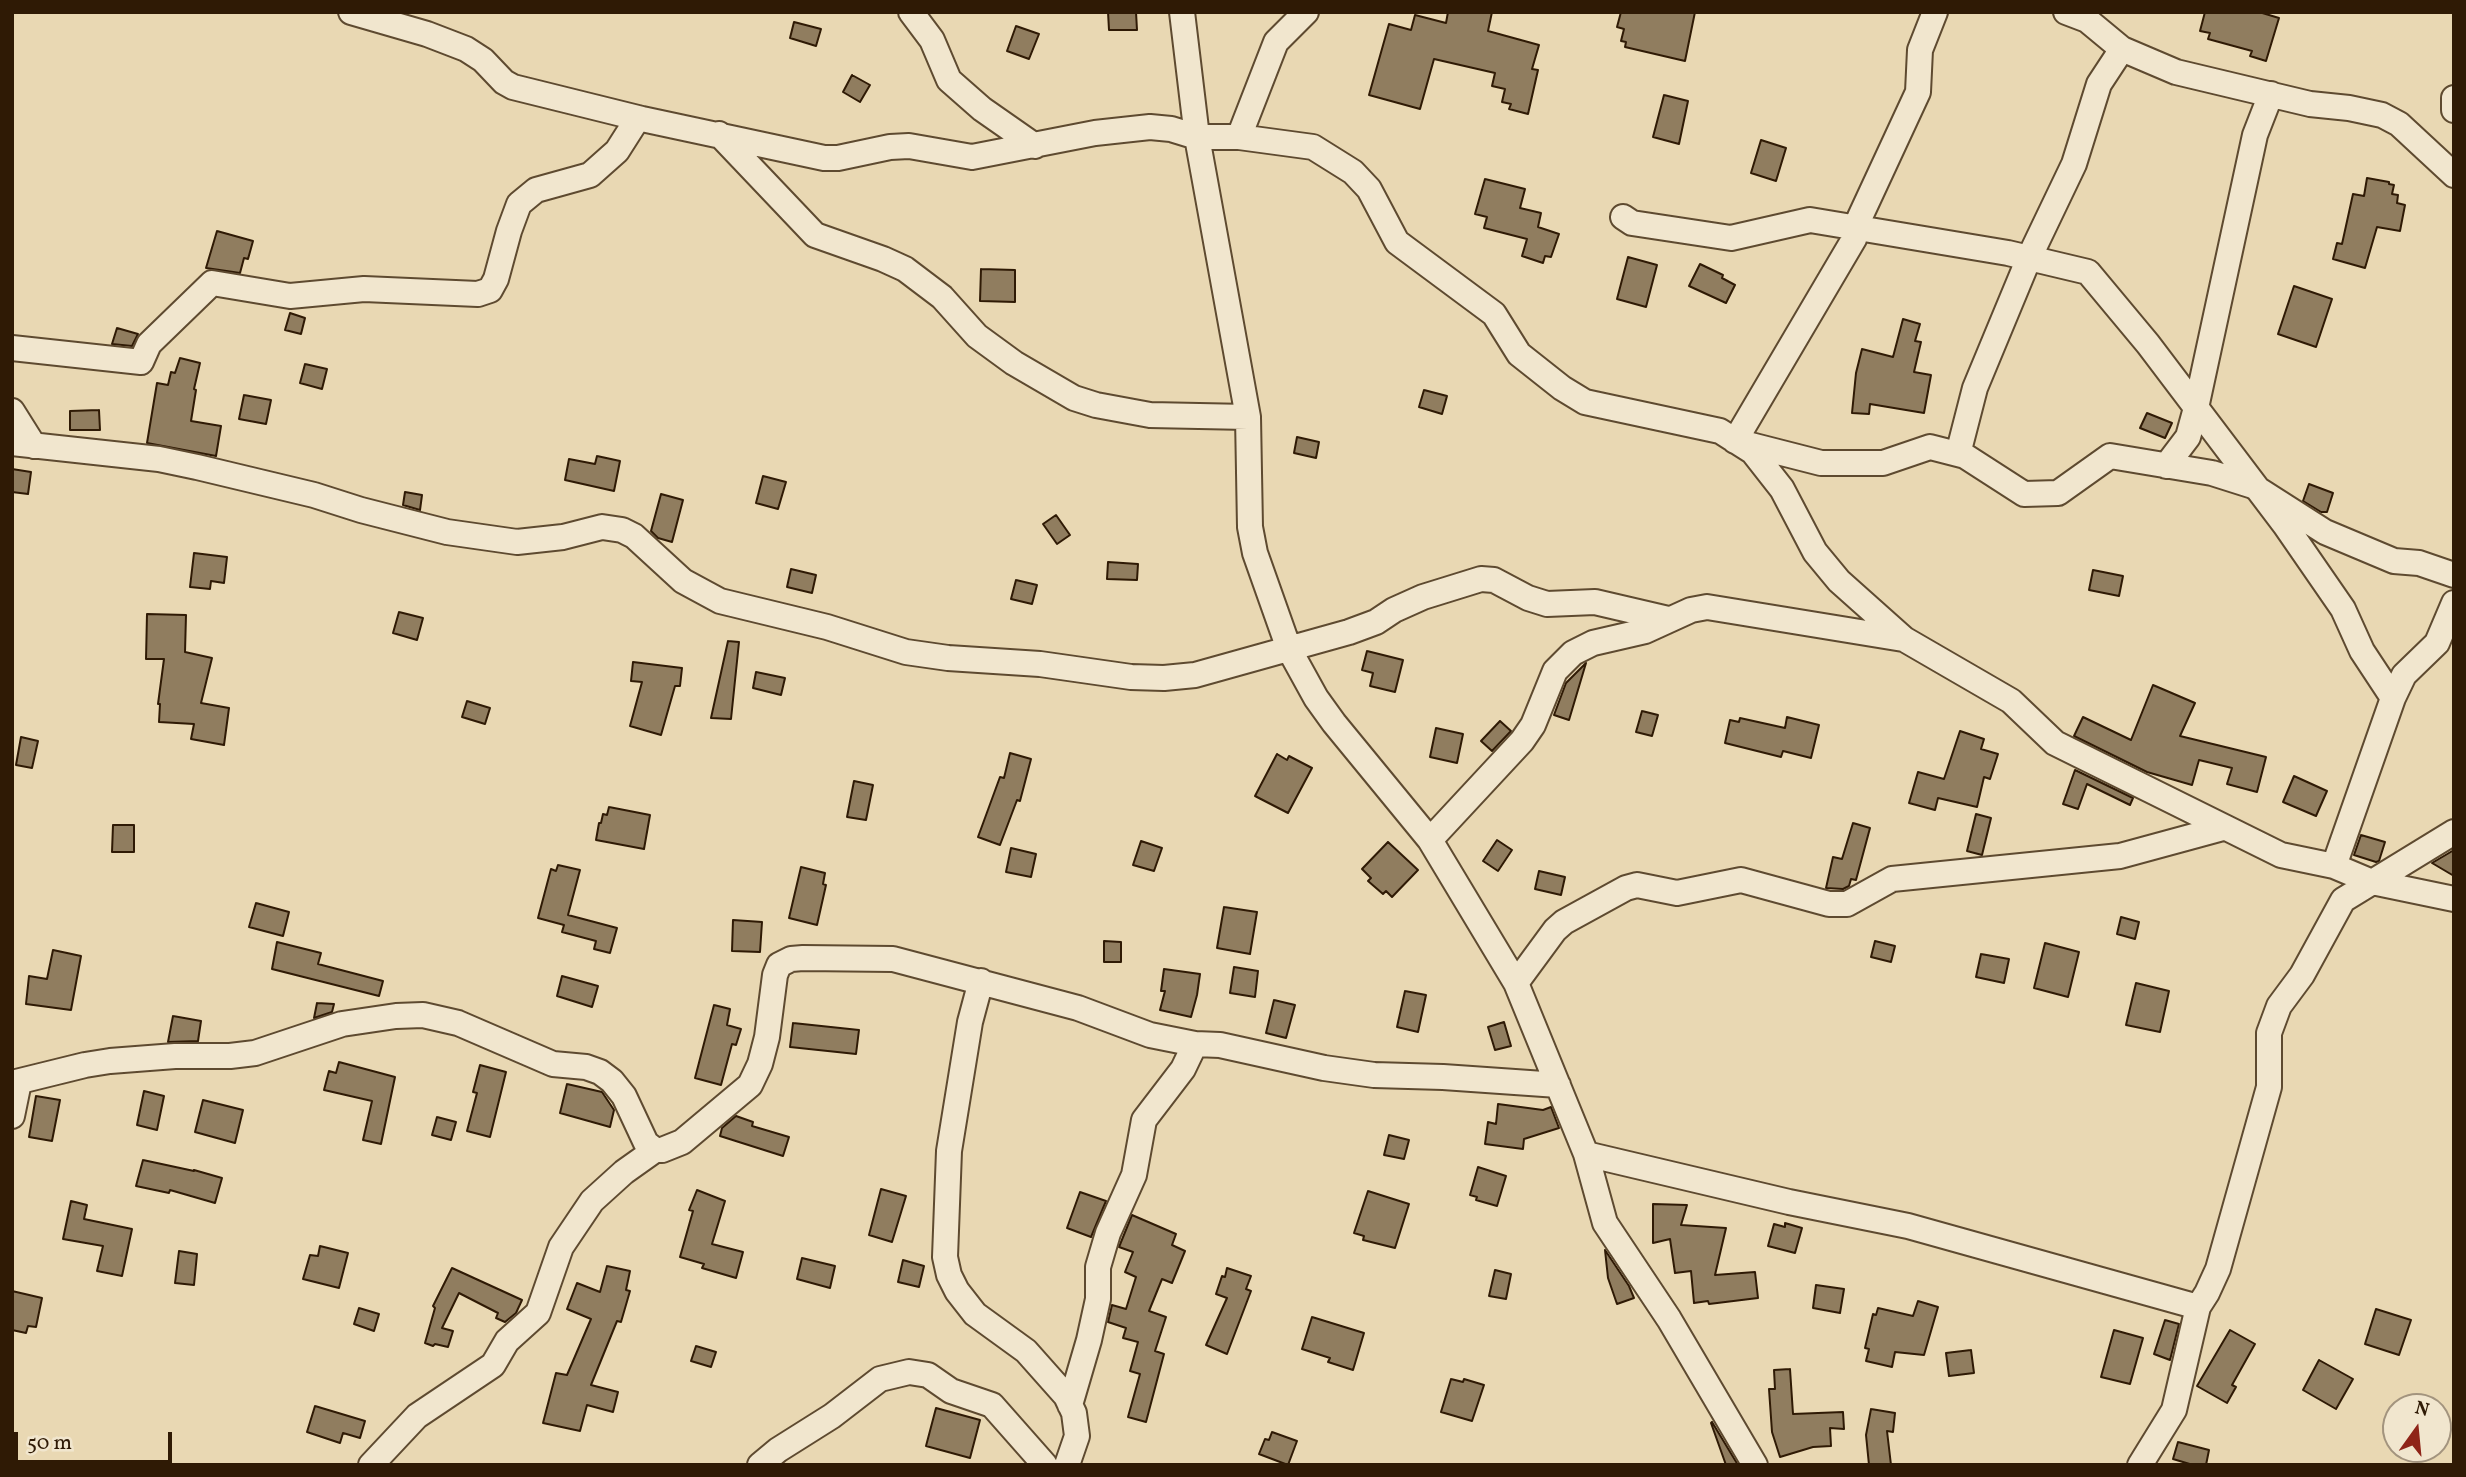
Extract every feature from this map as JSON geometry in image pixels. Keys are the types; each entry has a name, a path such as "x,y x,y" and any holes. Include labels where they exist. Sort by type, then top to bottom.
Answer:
{"street":[{"path":"351,12 452,42 483,60 513,87 638,118 812,155 838,158 890,147 909,146 972,157 1130,128 1171,129 1197,137 1239,137 1313,147 1353,172 1369,189 1397,242 1494,314 1519,354 1562,388 1585,402 1720,431 1753,452 1782,489 1815,552 1839,581 1904,639 2011,701 2054,743 2094,760 2223,828 2281,855 2333,866 2372,882 2454,899"},
{"path":"911,12 932,40 949,80 982,109 1035,146"},
{"path":"1182,12 1197,137 1248,417 1250,527 1255,553 1289,649 1316,698 1334,723 1430,840 1516,983 1586,1154 1605,1223 1670,1320 1755,1465"},
{"path":"1239,137 1276,42 1306,12"},
{"path":"1735,441 1854,239 1860,217 1918,92 1920,50 1935,12"},
{"path":"2066,12 2087,20 2122,49 2176,72 2310,104 2382,115 2399,124 2454,175"},
{"path":"1958,454 1975,388 2029,258 2074,164 2099,84 2122,49"},
{"path":"2166,466 2188,437 2255,135 2271,94"},
{"path":"2454,98 2454,110"},
{"path":"12,348 141,362 149,344 212,283 290,296 364,289 478,294 490,290 496,279 519,204 536,190 590,175 617,151 638,118"},
{"path":"719,134 815,235 905,269 942,297 976,336 1014,363 1074,398 1150,415 1248,417"},
{"path":"1623,217 1632,223 1731,238 1810,220 2029,258 2088,272 2148,344 2285,525 2343,609 2362,651 2393,698"},
{"path":"12,411 23,444 159,459 314,495 447,532 517,542 563,537 602,527 613,528 635,536 683,580 719,601 827,627 906,652 948,658 1040,664 1131,677 1195,675 1368,625 1423,597 1481,579 1494,580 1528,598 1547,604 1595,602 1668,619"},
{"path":"1735,441 1821,463 1883,463 1930,447 1965,456 2024,494 2058,493 2110,456 2212,473 2253,486 2325,532 2394,561 2419,563 2454,575"},
{"path":"2333,866 2393,698 2404,675 2437,643 2454,603"},
{"path":"1430,840 1522,741 1533,725 1556,671 1573,653 1593,643 1645,631 1691,610 1707,607 1904,639"},
{"path":"1516,983 1555,930 1564,922 1626,888 1637,885 1677,893 1741,880 1829,904 1847,904 1892,879 2120,856 2223,828"},
{"path":"2140,1465 2174,1410 2198,1307 2218,1269 2269,1087 2269,1033 2279,1006 2302,975 2343,900 2454,832"},
{"path":"385,1459 427,1409 493,1364 507,1341 538,1313 561,1247 592,1201 624,1172 655,1150 682,1142 750,1085 760,1063 766,1037 775,975 779,965 791,959 893,959 1078,1008 1150,1035 1195,1044 1220,1045 1345,1072 1558,1084"},
{"path":"981,981 970,1022 949,1151 945,1257 948,1275 975,1314 1026,1351 1066,1396 1074,1413 1077,1436 1067,1465"},
{"path":"12,1116 15,1083 50,1073 110,1061 255,1053 342,1024 423,1015 458,1023 553,1064 586,1067 600,1072 612,1081 624,1096 646,1143 655,1150"},
{"path":"1070,1405 1098,1300 1098,1267 1108,1233 1134,1175 1144,1120 1183,1069 1195,1044"},
{"path":"1586,1154 1777,1199 1908,1226 2198,1307"},
{"path":"760,1465 778,1450 844,1408 880,1379 909,1372 928,1375 951,1391 992,1405 1045,1465"}],"building":[{"path":"1108,12 1136,12 1137,30 1109,30"},
{"path":"1448,12 1492,12 1488,31 1539,45 1532,69 1538,70 1528,114 1509,109 1511,104 1502,102 1505,89 1492,86 1495,73 1434,59 1420,109 1369,95 1389,24 1411,30 1415,15 1446,23"},
{"path":"1621,12 1695,12 1685,61 1625,47 1626,42 1621,41 1624,29 1617,27"},
{"path":"2205,12 2259,12 2279,18 2266,61 2250,56 2252,51 2208,39 2210,33 2200,31"},
{"path":"794,22 821,29 816,46 790,38"},
{"path":"1016,26 1039,34 1029,59 1007,51"},
{"path":"852,75 870,85 860,102 843,92"},
{"path":"1664,95 1688,101 1679,144 1653,137"},
{"path":"1761,140 1786,148 1776,181 1751,173"},
{"path":"2367,178 2394,185 2392,194 2398,195 2397,203 2405,205 2400,231 2377,227 2365,268 2333,259 2337,243 2342,244 2353,194 2364,196"},
{"path":"1485,179 1525,189 1520,208 1541,213 1538,227 1559,234 1551,257 1545,256 1543,263 1522,256 1527,239 1484,228 1487,217 1475,214"},
{"path":"217,231 253,241 248,259 244,258 240,273 206,268"},
{"path":"1628,257 1657,265 1646,307 1617,299"},
{"path":"1700,264 1723,275 1722,278 1735,285 1726,303 1689,286"},
{"path":"981,269 1015,270 1015,302 980,301"},
{"path":"2294,286 2332,299 2316,347 2278,334"},
{"path":"290,313 305,318 301,334 285,330"},
{"path":"1903,319 1920,324 1915,341 1921,342 1914,372 1931,375 1924,413 1870,404 1869,414 1852,413 1856,373 1862,349 1893,357"},
{"path":"117,328 138,334 132,346 112,344"},
{"path":"180,358 200,363 191,421 221,426 216,456 147,443 157,383 168,385 171,372 175,373"},
{"path":"305,364 327,369 322,389 300,383"},
{"path":"1424,390 1447,396 1442,414 1419,407"},
{"path":"244,395 271,400 266,424 239,419"},
{"path":"99,410 100,430 70,430 70,411"},
{"path":"2147,413 2172,423 2165,438 2140,428"},
{"path":"1297,437 1319,442 1316,458 1294,453"},
{"path":"597,456 620,461 614,491 565,480 569,459 595,464"},
{"path":"12,469 31,472 28,494 12,492"},
{"path":"763,476 786,482 778,509 756,503"},
{"path":"2309,484 2333,493 2327,512 2321,512 2303,501"},
{"path":"405,492 422,495 420,510 403,505"},
{"path":"661,494 683,500 672,542 658,538 651,531"},
{"path":"1056,515 1070,535 1057,544 1043,524"},
{"path":"194,553 227,557 224,583 211,581 210,589 190,587"},
{"path":"1108,562 1138,564 1137,580 1107,579"},
{"path":"791,569 816,575 812,593 787,587"},
{"path":"2093,570 2123,576 2119,596 2089,590"},
{"path":"1016,580 1037,585 1032,604 1011,599"},
{"path":"399,612 423,618 417,640 393,633"},
{"path":"147,614 186,615 185,652 212,658 201,703 229,708 224,745 191,739 194,724 159,722 158,704 164,659 146,659"},
{"path":"728,641 739,642 731,719 711,718"},
{"path":"1367,651 1403,660 1395,692 1370,686 1373,673 1362,670"},
{"path":"633,662 682,668 680,686 675,686 661,735 630,726 642,682 631,681"},
{"path":"1586,663 1569,720 1554,715 1566,683"},
{"path":"756,672 785,678 781,695 753,688"},
{"path":"2153,685 2195,703 2180,736 2266,757 2257,792 2227,784 2232,768 2199,760 2192,785 2147,772 2074,736 2083,717 2131,740"},
{"path":"467,701 490,708 485,724 462,717"},
{"path":"1642,711 1658,715 1652,736 1636,732"},
{"path":"1787,717 1819,725 1811,758 1783,751 1781,757 1725,743 1730,720 1739,722 1740,718 1785,728"},
{"path":"1500,721 1511,731 1492,751 1481,741"},
{"path":"1436,728 1463,734 1457,763 1430,757"},
{"path":"1960,731 1984,739 1981,749 1998,754 1990,779 1984,777 1977,807 1938,798 1935,810 1909,803 1918,772 1944,779"},
{"path":"21,737 38,741 32,768 16,765"},
{"path":"1010,753 1031,759 1020,801 1017,800 1000,845 978,837 1000,777 1004,778"},
{"path":"1277,754 1287,760 1289,756 1312,768 1288,813 1255,796"},
{"path":"2075,770 2133,798 2130,805 2087,784 2078,809 2063,804"},
{"path":"2294,776 2327,791 2316,816 2283,802"},
{"path":"854,781 873,785 866,820 847,817"},
{"path":"609,807 650,815 644,849 596,840 599,823 603,814 607,815"},
{"path":"1976,814 1991,818 1982,855 1967,851"},
{"path":"1853,823 1870,828 1856,880 1851,879 1849,886 1843,889 1826,888 1833,857 1842,859"},
{"path":"113,825 134,825 134,852 112,852"},
{"path":"2361,835 2385,842 2379,861 2354,855"},
{"path":"1497,840 1512,850 1498,871 1483,861"},
{"path":"1141,841 1162,848 1154,871 1133,865"},
{"path":"1388,842 1418,870 1392,897 1386,891 1383,894 1368,881 1371,878 1362,869"},
{"path":"1011,848 1036,854 1031,877 1006,872"},
{"path":"2454,850 2454,876 2432,863"},
{"path":"558,865 580,870 568,915 617,928 610,953 594,949 596,941 562,932 564,925 538,918 551,869 556,871"},
{"path":"801,867 825,873 823,884 826,885 817,925 789,918"},
{"path":"1539,871 1565,877 1561,895 1535,889"},
{"path":"256,903 289,912 283,936 249,927"},
{"path":"1224,907 1257,912 1250,954 1217,948"},
{"path":"2121,917 2139,922 2135,939 2117,934"},
{"path":"733,920 762,922 760,952 732,951"},
{"path":"1104,941 1121,942 1121,962 1104,962"},
{"path":"1875,941 1895,946 1891,962 1871,957"},
{"path":"277,942 321,953 318,964 383,981 379,996 272,969"},
{"path":"2045,943 2079,952 2068,997 2034,988"},
{"path":"53,950 81,956 71,1010 26,1004 29,976 47,979"},
{"path":"1981,954 2009,959 2004,983 1976,977"},
{"path":"1234,967 1258,971 1255,997 1230,993"},
{"path":"1164,969 1200,974 1191,1017 1160,1010 1165,991 1161,991"},
{"path":"562,976 598,986 592,1007 557,996"},
{"path":"2136,983 2169,991 2160,1032 2126,1025"},
{"path":"1405,991 1426,995 1418,1032 1397,1027"},
{"path":"1274,1000 1295,1005 1286,1038 1266,1033"},
{"path":"317,1003 334,1004 332,1012 314,1018"},
{"path":"714,1005 730,1009 727,1025 741,1029 736,1045 732,1044 721,1085 695,1078"},
{"path":"173,1016 201,1021 198,1041 168,1042"},
{"path":"1504,1022 1511,1046 1495,1050 1488,1027"},
{"path":"793,1023 859,1030 856,1054 790,1047"},
{"path":"339,1062 395,1077 381,1144 363,1140 372,1101 324,1090 329,1071 336,1073"},
{"path":"480,1065 506,1072 490,1137 467,1131 477,1093 473,1092"},
{"path":"567,1084 602,1092 614,1110 610,1127 560,1113"},
{"path":"144,1091 164,1096 157,1130 137,1125"},
{"path":"36,1096 60,1100 52,1141 29,1137"},
{"path":"203,1100 243,1110 235,1143 195,1132"},
{"path":"1498,1104 1543,1110 1551,1107 1559,1128 1524,1139 1523,1149 1485,1144 1488,1122 1496,1124"},
{"path":"736,1116 753,1122 752,1126 789,1137 783,1156 720,1136 722,1128"},
{"path":"437,1117 456,1122 451,1140 432,1135"},
{"path":"1389,1135 1409,1140 1404,1159 1384,1155"},
{"path":"143,1160 222,1178 215,1203 170,1190 169,1193 136,1186"},
{"path":"1478,1167 1506,1176 1497,1206 1476,1200 1477,1197 1470,1195"},
{"path":"881,1189 906,1196 892,1242 869,1235"},
{"path":"697,1190 725,1201 712,1244 743,1252 736,1278 702,1268 704,1264 680,1257 693,1211 689,1210"},
{"path":"1368,1191 1409,1204 1395,1248 1363,1240 1364,1236 1354,1233"},
{"path":"1080,1192 1106,1201 1091,1237 1067,1228"},
{"path":"71,1201 87,1205 84,1219 132,1229 122,1276 97,1271 103,1246 63,1239"},
{"path":"1653,1204 1687,1205 1681,1225 1726,1228 1715,1275 1755,1272 1758,1298 1709,1304 1708,1301 1694,1303 1691,1271 1675,1273 1670,1239 1653,1243"},
{"path":"1132,1215 1176,1234 1172,1245 1185,1251 1172,1283 1162,1279 1149,1311 1166,1317 1155,1351 1164,1354 1146,1422 1128,1417 1140,1374 1130,1371 1138,1342 1123,1338 1126,1328 1108,1322 1112,1305 1126,1309 1136,1277 1125,1272 1133,1252 1119,1247"},
{"path":"1785,1223 1802,1228 1795,1253 1768,1246 1774,1224 1785,1227"},
{"path":"320,1246 348,1253 339,1288 303,1279 310,1255 318,1256"},
{"path":"1605,1250 1634,1298 1617,1304 1608,1278"},
{"path":"179,1251 197,1254 194,1285 175,1283"},
{"path":"802,1258 835,1266 830,1288 797,1279"},
{"path":"903,1260 924,1266 919,1287 898,1282"},
{"path":"607,1266 630,1271 626,1290 630,1291 621,1322 617,1321 591,1385 618,1392 613,1412 587,1405 580,1431 543,1423 556,1373 567,1375 591,1319 567,1309 577,1283 600,1292"},
{"path":"452,1268 522,1300 516,1313 505,1322 496,1318 498,1313 459,1293 442,1328 453,1331 448,1347 435,1344 433,1346 425,1343 435,1308 433,1306"},
{"path":"1227,1268 1251,1276 1246,1289 1251,1291 1227,1354 1206,1345 1227,1298 1216,1294"},
{"path":"1495,1270 1511,1274 1506,1299 1489,1296"},
{"path":"1816,1285 1844,1289 1840,1313 1813,1308"},
{"path":"12,1291 42,1298 36,1327 28,1326 26,1333 12,1330"},
{"path":"1918,1301 1938,1307 1924,1355 1895,1352 1892,1367 1866,1361 1869,1349 1865,1348 1873,1314 1876,1315 1878,1308 1913,1316"},
{"path":"359,1308 379,1314 374,1331 354,1324"},
{"path":"2376,1309 2411,1320 2399,1355 2365,1344"},
{"path":"1312,1317 1364,1333 1353,1370 1328,1362 1330,1358 1302,1349"},
{"path":"2165,1320 2179,1324 2170,1360 2154,1354"},
{"path":"2114,1330 2143,1338 2130,1384 2101,1377"},
{"path":"2230,1330 2255,1344 2232,1385 2236,1387 2227,1403 2197,1386"},
{"path":"696,1346 716,1352 711,1367 691,1361"},
{"path":"1971,1350 1974,1373 1949,1376 1946,1353"},
{"path":"2319,1360 2353,1379 2336,1409 2303,1390"},
{"path":"1790,1369 1793,1414 1843,1412 1844,1429 1830,1428 1831,1446 1813,1447 1780,1457 1772,1432 1769,1389 1775,1389 1774,1370"},
{"path":"1451,1379 1463,1382 1464,1379 1484,1385 1472,1421 1441,1412"},
{"path":"315,1406 365,1421 360,1438 343,1433 340,1443 307,1432"},
{"path":"936,1408 980,1420 970,1458 926,1446"},
{"path":"1871,1409 1895,1413 1893,1432 1887,1431 1891,1465 1869,1465 1866,1435"},
{"path":"1712,1422 1738,1465 1726,1465"},
{"path":"1272,1432 1297,1441 1288,1465 1259,1454 1265,1439 1269,1440"},
{"path":"2178,1442 2209,1450 2206,1465 2193,1465 2173,1459"}]}
